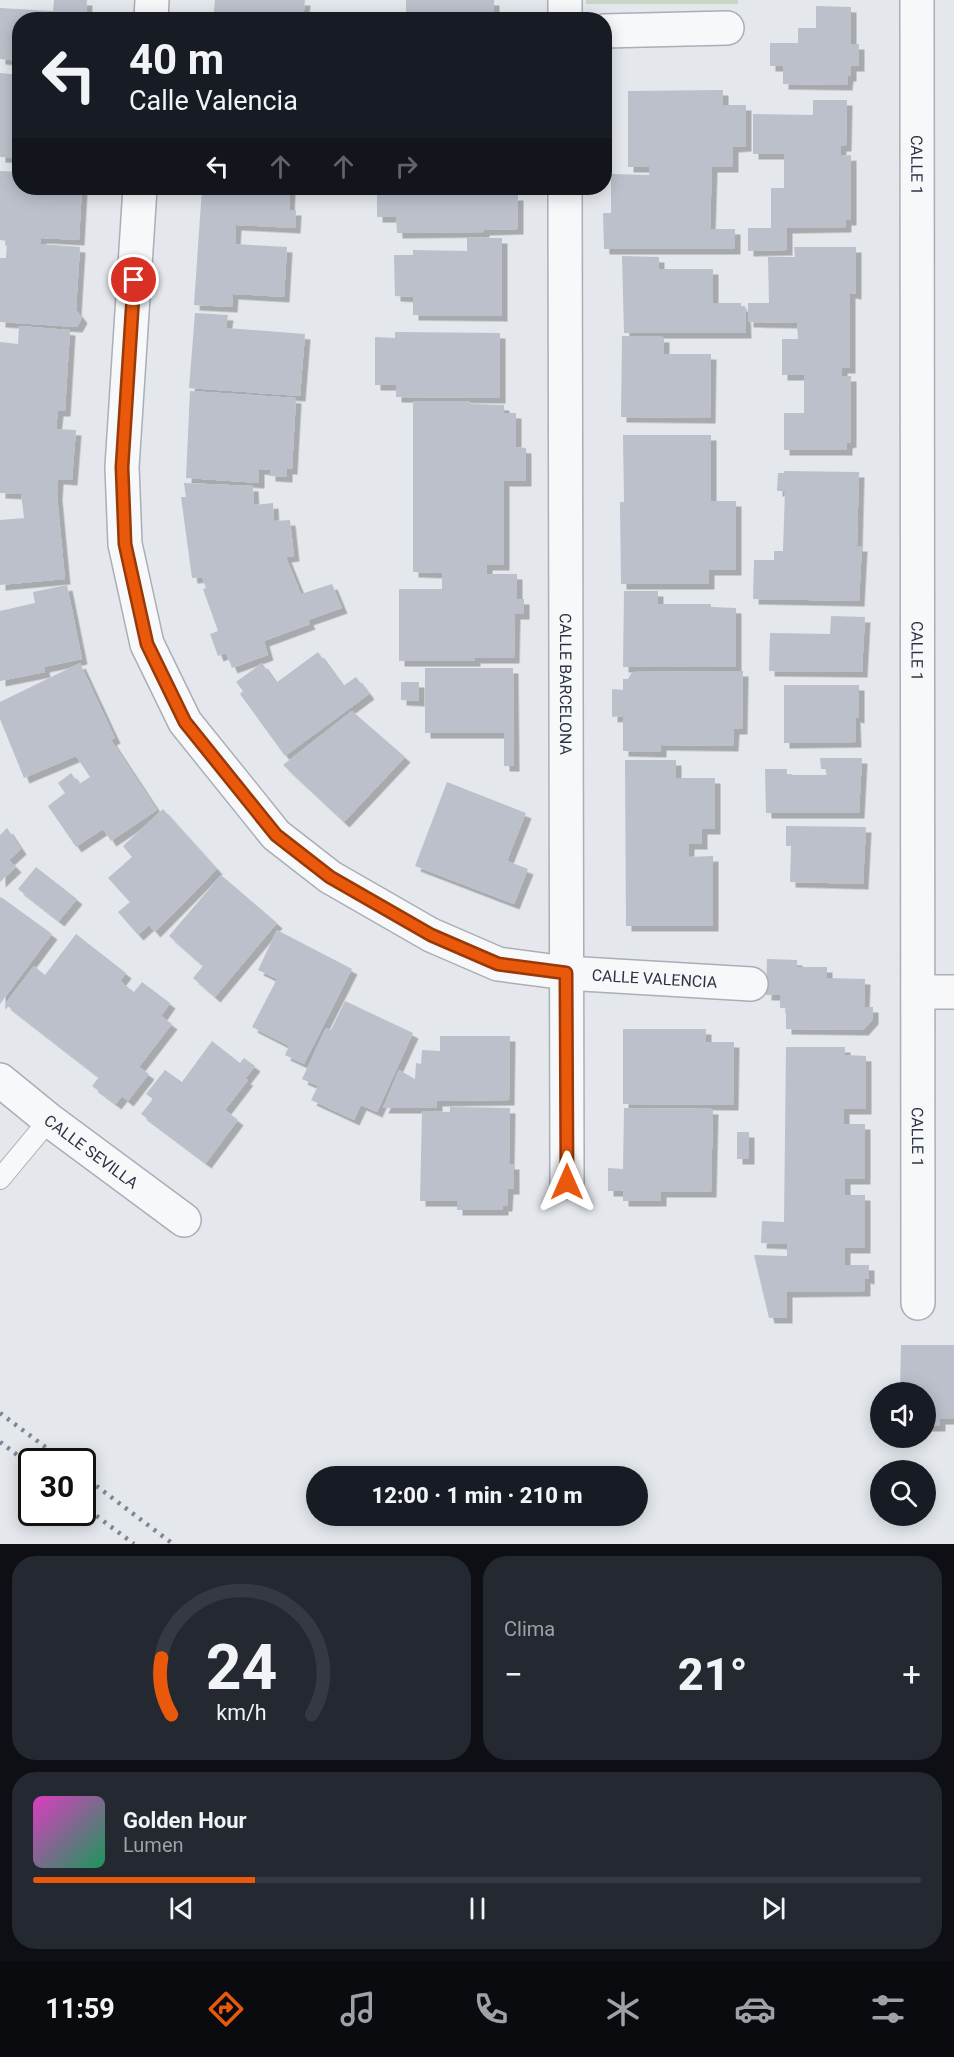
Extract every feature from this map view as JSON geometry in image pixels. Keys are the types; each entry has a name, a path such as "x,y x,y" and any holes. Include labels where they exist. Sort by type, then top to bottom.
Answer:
{"street":[{"name":"CALLE 1","path":"917,0 918,1303"},
{"path":"612,31 727,28"},
{"name":"CALLE VALENCIA","path":"140,195 122,467 125,544 147,644 185,722 276,835 330,877 431,935 498,964 566,973 751,984"},
{"name":"CALLE BARCELONA","path":"565,195 567,1182"},
{"path":"918,992 954,992"},
{"name":"CALLE SEVILLA","path":"0,1080 49,1120 184,1220"}],"lane":[{"path":"0,1179 49,1120"}],"green space":[{"path":"586,0 738,0 738,4 586,4"}],"building":[{"path":"54,0 87,0 86,12 12,12 12,60 0,59 0,8 53,11"},
{"path":"215,0 305,0 304,12 214,12"},
{"path":"406,0 494,0 494,12 406,12"},
{"path":"816,6 851,7 851,44 859,44 859,66 851,66 851,76 848,76 847,85 783,84 783,66 770,66 770,43 798,43 798,28 816,28"},
{"path":"0,73 12,74 12,158 0,157"},
{"path":"723,90 723,105 746,105 746,146 733,147 733,167 712,167 710,229 735,229 735,249 604,249 603,213 611,213 612,174 649,175 649,167 628,167 628,91"},
{"path":"813,100 847,100 846,146 841,146 841,156 851,155 851,220 846,220 846,227 787,228 787,250 748,251 748,228 771,228 771,188 784,188 784,154 753,154 753,114 813,115"},
{"path":"0,171 12,172 12,195 82,195 79,240 41,238 40,244 80,247 76,310 82,318 77,327 0,322 0,258 6,258 7,241 0,240"},
{"path":"202,195 290,195 289,210 296,210 295,228 236,225 235,244 287,247 284,297 233,294 232,307 194,305"},
{"path":"377,195 518,195 518,229 484,230 484,232 397,233 396,217 377,217"},
{"path":"467,238 502,238 502,316 413,315 413,297 395,296 394,255 413,255 413,250 467,251"},
{"path":"794,247 856,247 856,294 850,293 850,368 842,368 842,376 851,376 851,442 847,443 847,450 784,450 784,413 804,413 804,375 782,375 782,339 798,339 797,323 748,322 748,303 769,303 768,257 795,257"},
{"path":"622,256 659,257 659,269 713,269 713,303 741,303 741,306 745,306 746,333 624,333"},
{"path":"195,313 228,315 226,328 305,334 300,396 189,388"},
{"path":"19,326 70,330 65,411 58,411 56,429 76,430 72,480 58,479 57,495 65,579 0,585 0,520 24,518 21,494 0,493 0,342 18,344"},
{"path":"395,332 500,333 500,398 396,397 396,385 375,385 375,337 395,338"},
{"path":"622,336 664,337 664,354 711,354 710,418 621,417"},
{"path":"190,391 296,398 292,469 287,469 287,477 270,476 270,470 259,469 259,483 186,478"},
{"path":"413,401 469,401 470,404 504,405 504,413 516,413 516,447 526,448 526,481 504,481 504,565 487,565 487,574 517,574 517,599 524,599 524,614 515,614 514,658 475,658 475,661 399,661 399,589 442,589 442,573 413,572"},
{"path":"623,435 711,435 711,501 736,501 736,570 709,570 709,584 621,584 620,502 624,502"},
{"path":"784,471 859,472 857,546 862,546 859,601 753,599 754,560 774,560 774,551 783,551 785,491 777,491 778,473 784,473"},
{"path":"184,483 253,486 254,505 273,503 274,521 290,520 294,556 286,557 301,594 332,584 342,608 308,620 310,624 264,641 268,655 232,668 226,653 218,656 210,634 218,631 203,589 206,588 202,577 192,578 181,497 186,497"},
{"path":"67,585 82,659 44,667 45,672 0,681 0,611 35,603 33,592"},
{"path":"624,591 658,591 658,604 711,604 711,607 736,608 736,667 623,667"},
{"path":"831,616 865,617 862,672 769,671 770,633 830,634"},
{"path":"318,652 343,686 356,677 369,694 285,756 240,694 243,691 236,682 262,663 276,683"},
{"path":"80,663 115,738 111,740 157,810 111,841 103,829 76,847 48,806 65,793 58,783 71,773 79,784 90,777 76,756 24,778 0,719 0,702"},
{"path":"425,668 513,668 514,766 504,766 504,733 425,733"},
{"path":"743,671 742,729 734,729 733,746 661,745 661,752 623,751 623,716 612,717 612,689 623,690 623,679 628,679 632,672"},
{"path":"401,682 419,682 419,701 401,700"},
{"path":"784,685 859,685 859,718 855,717 856,742 784,743"},
{"path":"352,711 405,757 344,822 283,765"},
{"path":"820,758 862,758 859,813 766,813 765,769 787,769 787,775 827,775 827,769 821,769"},
{"path":"625,760 676,760 676,778 715,778 715,829 702,829 702,844 689,844 689,857 713,856 713,926 626,926"},
{"path":"447,782 526,813 507,861 528,869 514,904 415,866"},
{"path":"163,809 217,869 155,932 149,925 138,935 118,912 130,902 108,878 132,857 123,846"},
{"path":"786,826 866,827 863,884 790,882 791,846 786,846"},
{"path":"7,828 21,849 9,860 16,867 0,882 0,835"},
{"path":"36,867 77,899 59,921 18,889"},
{"path":"221,875 277,923 215,997 193,978 203,966 169,936"},
{"path":"0,898 52,934 0,1004"},
{"path":"277,930 352,969 304,1064 285,1055 289,1046 252,1027 277,979 258,970"},
{"path":"76,934 126,973 120,981 134,992 142,982 170,1003 161,1016 172,1024 139,1067 149,1074 128,1101 122,1096 116,1104 92,1086 99,1077 5,1004 34,966 45,975"},
{"path":"767,959 797,960 797,967 827,967 827,978 865,979 864,1007 873,1007 873,1019 863,1030 786,1029 786,1008 780,1008 780,995 766,995"},
{"path":"345,1001 413,1033 377,1112 361,1105 354,1120 311,1100 318,1086 302,1079 326,1028 331,1030"},
{"path":"623,1029 706,1029 706,1042 734,1042 733,1105 623,1104"},
{"path":"440,1036 510,1036 509,1100 437,1101 437,1108 383,1108 399,1070 415,1079 416,1063 421,1064 422,1050 440,1051"},
{"path":"212,1041 240,1063 244,1058 255,1066 245,1079 248,1080 225,1110 238,1120 206,1163 141,1114 153,1099 146,1094 165,1070 182,1082"},
{"path":"786,1047 845,1047 845,1055 866,1056 866,1109 844,1109 844,1124 865,1124 865,1179 845,1179 845,1195 865,1195 865,1248 845,1248 845,1265 869,1265 869,1279 865,1278 865,1291 787,1292 787,1318 769,1318 754,1255 787,1256 787,1244 761,1243 762,1221 784,1222"},
{"path":"450,1107 510,1108 509,1164 514,1164 514,1189 508,1189 507,1206 503,1206 503,1210 457,1210 457,1201 420,1201 422,1111 450,1112"},
{"path":"624,1108 713,1109 711,1192 661,1192 661,1201 623,1201 623,1191 608,1191 608,1168 623,1169"},
{"path":"737,1132 749,1132 749,1159 737,1159"},
{"path":"901,1345 954,1345 954,1419 940,1419 940,1426 936,1426 936,1382 900,1382"}],"railway":[{"path":"0,1413 47,1448"},
{"path":"0,1442 18,1456"},
{"path":"96,1486 173,1544"},
{"path":"96,1516 134,1544"}],"route":[{"path":"134,280 122,467 125,544 147,644 185,722 276,835 330,877 431,935 498,964 566,973 567,1182"}]}
